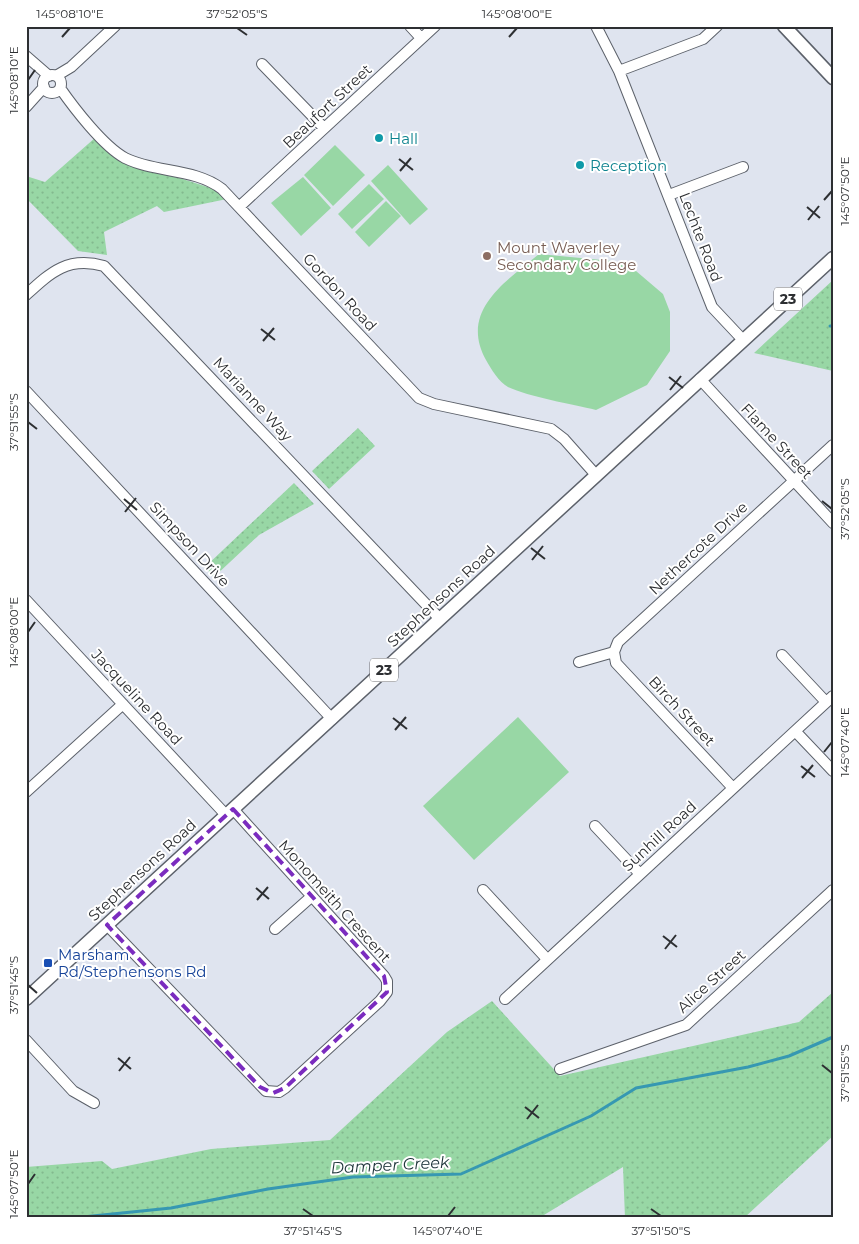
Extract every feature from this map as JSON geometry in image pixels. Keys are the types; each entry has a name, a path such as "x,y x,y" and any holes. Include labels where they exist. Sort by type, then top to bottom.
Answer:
{"main road":[{"path":"784,26 833,78"},
{"name":"Stephensons Road","path":"26,999 833,258"}],"street":[{"path":"27,106 115,26"},
{"path":"410,26 421,38"},
{"name":"Beaufort Street","path":"240,207 435,26"},
{"name":"Lechte Road","path":"596,26 619,71 712,307 743,340"},
{"path":"619,71 703,39 717,26"},
{"name":"Gordon Road","path":"29,59 112,148 125,158 209,181 222,189 420,398 434,404 551,429 564,439 596,475"},
{"path":"262,64 324,128"},
{"path":"669,195 743,167"},
{"name":"Marianne Way","path":"26,295 55,269 65,265 86,263 104,266 440,619"},
{"name":"Flame Street","path":"700,379 833,523"},
{"name":"Simpson Drive","path":"26,391 332,718"},
{"name":"Nethercote Drive","path":"614,652 618,642 833,445"},
{"name":"Jacqueline Road","path":"26,600 123,704 230,812"},
{"path":"579,662 614,652"},
{"name":"Birch Street","path":"614,652 616,663 733,788"},
{"path":"782,655 830,699"},
{"name":"Sunhill Road","path":"505,998 830,699"},
{"path":"26,792 123,704"},
{"path":"795,731 833,771"},
{"name":"Monomeith Crescent","path":"107,925 260,1087 273,1093 285,1088 387,992 387,981 230,812"},
{"path":"595,826 640,874"},
{"path":"483,890 547,959"},
{"name":"Alice Street","path":"560,1069 686,1025 833,890"},
{"path":"275,929 311,897"},
{"path":"26,1040 73,1091 94,1103"}],"highlighted area":[{"path":"233,809 384,976 387,992 285,1088 273,1093 260,1087 107,925"}],"green space":[{"path":"96,137 117,158 217,190 227,199 164,212 157,206 104,232 107,255 78,251 26,198 26,176 45,182"},
{"path":"335,145 365,175 333,206 304,175"},
{"path":"388,165 428,209 410,225 371,181"},
{"path":"303,177 331,208 301,236 271,203"},
{"path":"369,184 384,199 352,229 338,214"},
{"path":"386,201 401,216 369,247 355,232"},
{"path":"539,254 612,261 636,271 663,294 670,312 670,351 647,385 596,410 517,391 498,379 486,360 479,343 478,327 482,312 500,287"},
{"path":"833,280 833,371 754,353"},
{"path":"358,428 375,446 329,489 312,471"},
{"path":"294,483 314,504 259,535 214,577 205,567"},
{"path":"518,717 569,772 474,860 423,806"},
{"path":"833,992 833,1136 744,1218 625,1218 623,1167 539,1218 26,1218 26,1167 102,1161 112,1169 211,1149 330,1140 447,1032 492,1001 560,1076 799,1022"}],"waterway":[{"name":"Damper Creek","path":"73,1218 171,1208 268,1189 353,1177 461,1174 591,1116 636,1088 748,1067 789,1056 833,1037"}],"place":[{"name":"Hall","path":"379,138"},
{"name":"Reception","path":"580,165"},
{"name":"Mount Waverley Secondary College","path":"487,256"},
{"name":"Marsham Rd/Stephensons Rd","path":"48,963"}]}
